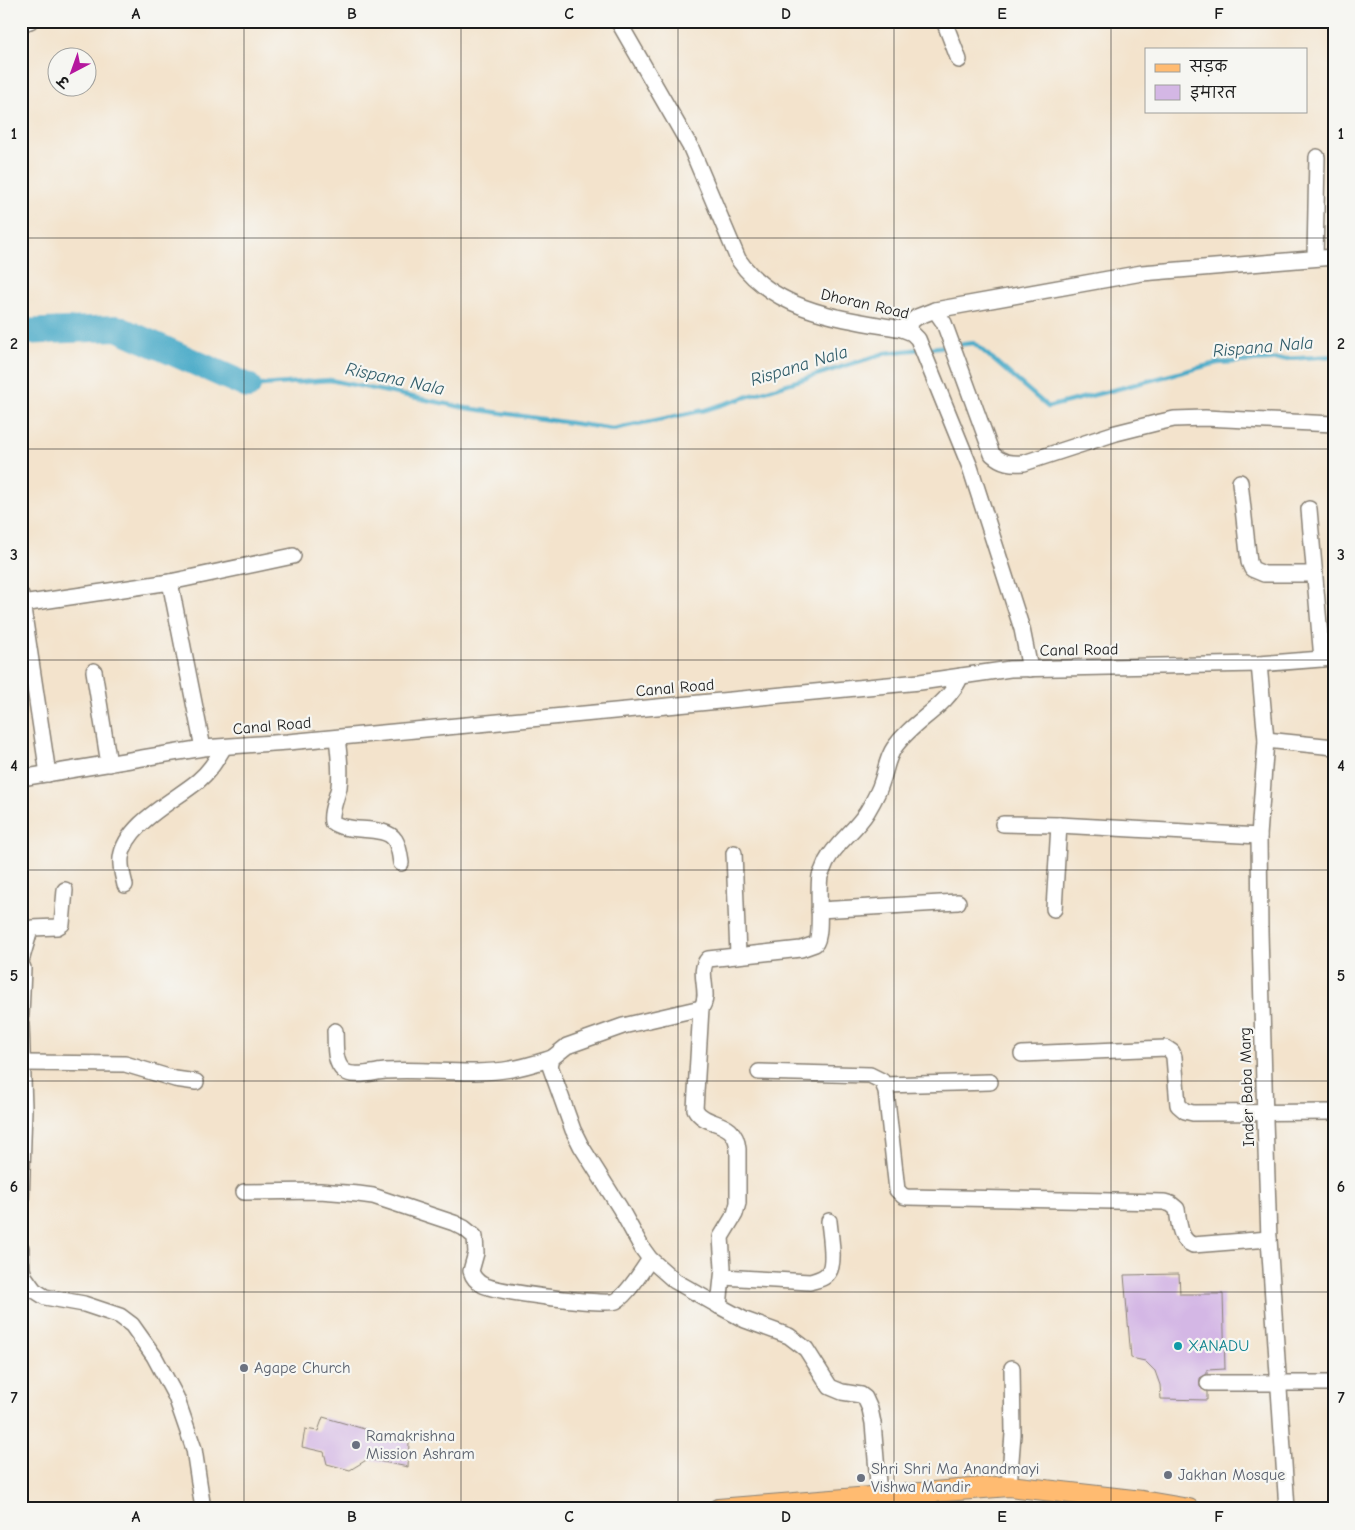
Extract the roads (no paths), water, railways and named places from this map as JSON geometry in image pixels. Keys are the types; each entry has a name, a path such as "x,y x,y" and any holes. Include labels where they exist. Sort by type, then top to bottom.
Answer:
{"main road":[{"path":"718,1509 1009,1486 1133,1500 1189,1509"}],"street":[{"path":"21,24 30,21"},
{"name":"Dhoran Road","path":"618,21 691,148 738,259 747,272 760,284 804,308 836,318 902,329 912,333 918,339 970,467 1022,629 1030,669"},
{"path":"944,21 959,60"},
{"path":"1316,258 1317,157"},
{"path":"902,329 917,317 935,310 1142,273 1334,257"},
{"path":"935,310 944,323 992,454 1001,461 1024,463 1156,422 1205,418 1334,424"},
{"path":"1240,482 1249,562 1252,569 1264,574 1315,574"},
{"path":"1309,509 1315,574 1328,659"},
{"path":"48,774 22,600 170,582 293,556"},
{"path":"170,582 203,748"},
{"name":"Canal Road","path":"21,778 203,748 337,738 920,682 1010,669 1259,664 1328,659"},
{"name":"Inder Baba Marg","path":"1259,664 1266,740 1259,836 1269,1239 1287,1509"},
{"path":"94,671 109,764"},
{"path":"719,1306 722,1277 722,1237 733,1218 738,1203 738,1149 732,1132 725,1126 703,1117 695,1109 701,1008 704,1002 703,968 706,961 714,957 801,949 815,944 819,937 821,876 827,861 834,850 858,826 866,814 877,795 893,749 914,727 949,696 961,676"},
{"path":"337,738 340,775 332,822 342,827 389,834 397,843 401,863"},
{"path":"1266,740 1334,747"},
{"path":"125,885 121,869 121,859 128,840 139,826 206,774 224,747"},
{"path":"1003,824 1059,825 1259,836"},
{"path":"1054,909 1059,825"},
{"path":"734,853 738,955"},
{"path":"21,1016 23,968 21,962 30,930 32,928 57,928 62,924 65,890"},
{"path":"819,910 958,902"},
{"path":"335,1031 337,1061 342,1070 354,1074 387,1071 484,1072 512,1069 552,1058 568,1046 623,1026 701,1008"},
{"path":"21,1023 23,1063 21,1202"},
{"path":"1022,1054 1166,1048 1172,1052 1174,1057 1178,1105 1185,1111 1334,1112"},
{"path":"552,1058 551,1072 580,1146 650,1259 675,1281 719,1306 745,1320 789,1336 806,1350 830,1387 842,1392 861,1395 864,1398 870,1409 879,1495"},
{"path":"23,1063 125,1064 196,1082"},
{"path":"759,1072 870,1074 877,1077 884,1085 897,1190 907,1198 1164,1202 1171,1204 1177,1209 1183,1238 1193,1245 1269,1239"},
{"path":"884,1085 990,1082"},
{"path":"244,1192 320,1191 373,1196 454,1224 464,1228 475,1237 476,1253 471,1271 477,1281 483,1285 507,1292 587,1302 611,1302 619,1299 650,1259"},
{"path":"722,1277 810,1282 822,1278 829,1273 831,1268 832,1254 829,1221"},
{"path":"21,1248 24,1276 34,1290 45,1297 84,1304 120,1316 132,1326 154,1356 176,1397 194,1449 203,1509"},
{"path":"1009,1486 1012,1434 1012,1368"},
{"path":"1208,1383 1334,1383"}],"waterway":[{"path":"21,332 117,328 248,386"},
{"name":"Rispana Nala","path":"248,386 330,380 466,408 613,429 705,410 886,353 974,343 1048,407 1217,363 1334,356"}],"place":[{"name":"XANADU","path":"1178,1346"},
{"name":"Agape Church","path":"244,1368"},
{"name":"Ramakrishna Mission Ashram","path":"356,1445"},
{"name":"Jakhan Mosque","path":"1168,1475"},
{"name":"Shri Shri Ma Anandmayi Vishwa Mandir","path":"861,1478"}]}
